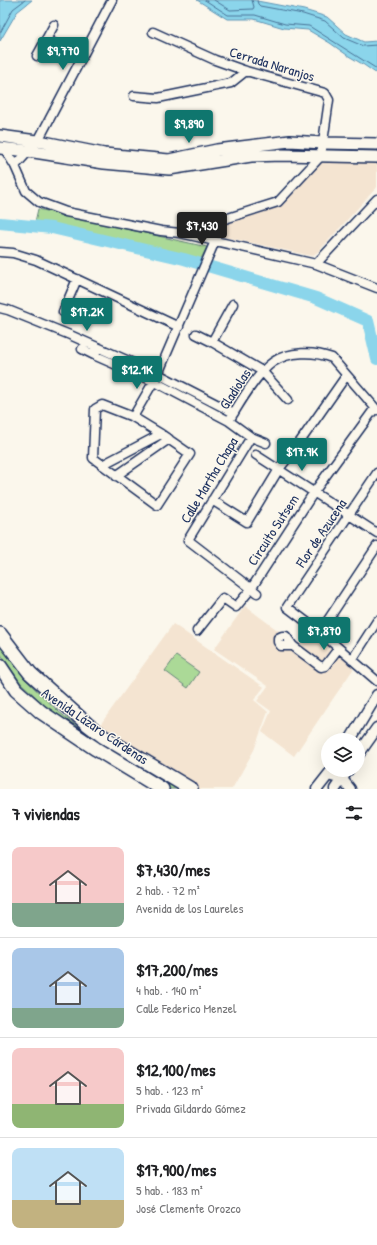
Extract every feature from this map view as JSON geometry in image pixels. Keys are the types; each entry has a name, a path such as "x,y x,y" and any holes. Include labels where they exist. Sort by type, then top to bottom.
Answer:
{"highway":[{"name":"Avenida Lázaro Cárdenas","path":"0,634 30,673 87,724 104,737 191,789"},
{"name":"Avenida Lázaro Cárdenas","path":"0,666 16,690 41,712 96,749 162,789"}],"main road":[{"path":"0,136 38,141 104,154 168,160 217,150 290,141 323,144 377,144"},
{"path":"2,148 104,163 169,169 251,156 281,155 377,157"}],"street":[{"path":"15,166 38,141 112,0"},
{"path":"37,56 54,24"},
{"name":"Cerrada Naranjos","path":"153,32 215,60 246,71 325,93 329,100 321,156"},
{"path":"46,39 81,58"},
{"path":"134,96 158,98 231,83 246,71"},
{"path":"2,148 15,166 26,191 39,202 66,212 161,231 180,233 316,264 377,288"},
{"path":"180,233 278,202 321,156"},
{"path":"316,264 377,198"},
{"path":"133,417 158,374 216,241"},
{"path":"0,252 13,253 36,260 179,327"},
{"path":"63,312 77,280"},
{"path":"212,342 233,304"},
{"path":"0,308 95,346 158,374 234,413"},
{"path":"196,334 262,371 288,400"},
{"path":"95,346 96,356"},
{"name":"Calle Martha Chapa","path":"82,349 153,381 229,421 251,437 188,540 254,591"},
{"path":"262,371 274,361 286,356 298,353 321,354 332,358 376,409"},
{"name":"Gladiolas","path":"229,421 262,371"},
{"path":"212,500 247,522 279,469 346,376"},
{"path":"102,405 133,417 190,454 157,505 93,458 94,409 102,405"},
{"name":"Circuito Sutsem","path":"197,631 223,598 236,607 254,591 314,492 376,409"},
{"path":"102,465 161,434"},
{"path":"251,437 266,443"},
{"path":"116,476 169,439"},
{"path":"256,454 377,533"},
{"name":"Flor de Azucena","path":"320,632 287,607 377,473"},
{"path":"377,546 320,632 377,681"},
{"path":"352,660 377,621"},
{"path":"292,646 321,667 325,666 338,649"},
{"path":"354,733 377,695"},
{"path":"365,745 377,728"},
{"path":"317,789 326,777"},
{"path":"339,777 350,789"},
{"path":"334,789 342,779"}],"shaded area":[{"path":"324,159 377,159 377,187 319,251 312,256 207,233 209,227 280,205"},
{"path":"245,606 299,646 310,631 354,668 294,756 262,732 271,711 257,701 268,686 214,649"},
{"path":"173,624 264,687 254,700 268,712 254,750 232,789 198,789 100,725"}],"green space":[{"path":"38,209 207,247 200,261 35,222"},
{"path":"0,644 25,679 58,711 99,744 177,789 166,789 55,715 21,683 0,653"},
{"path":"176,656 199,672 188,688 165,671"}],"water":[{"path":"0,0 32,0 17,12 0,41"},
{"path":"197,0 252,0 304,10 327,17 346,34 364,42 377,41 377,74 308,30 284,28 254,19 227,19"}],"waterway":[{"path":"0,223 52,228 184,259 316,298 368,321 377,359"}]}
